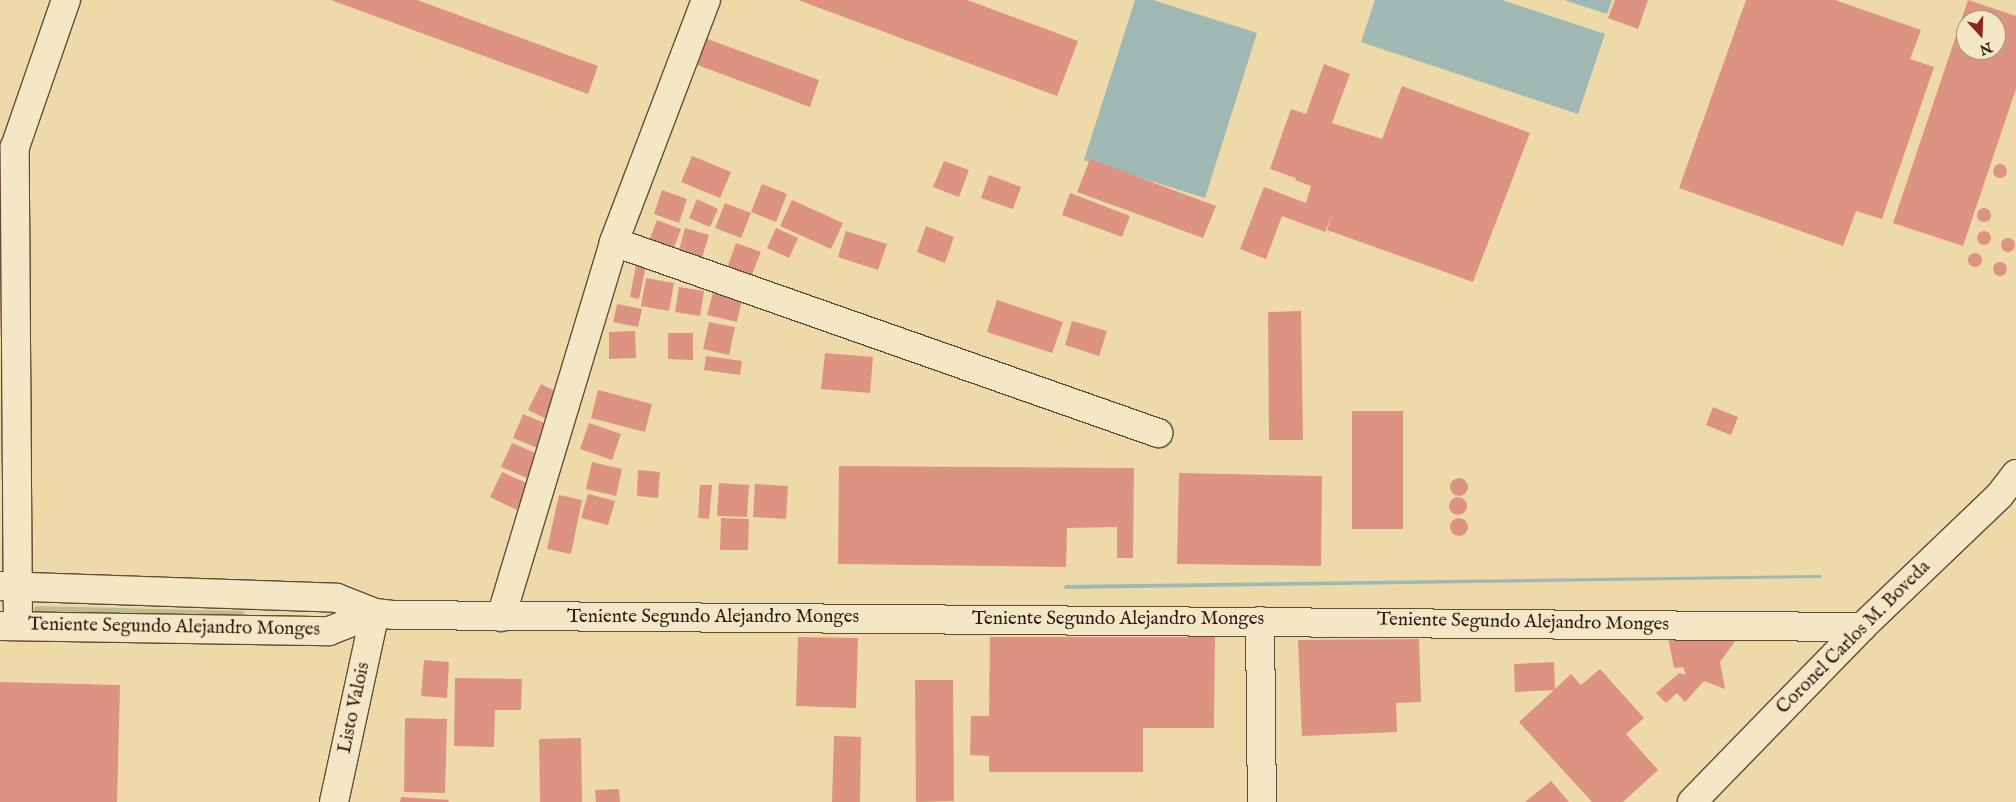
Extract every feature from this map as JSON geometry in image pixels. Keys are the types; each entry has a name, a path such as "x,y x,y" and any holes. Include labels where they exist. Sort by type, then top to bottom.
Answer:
{"street":[{"path":"9,626 15,147 66,0"},
{"path":"500,617 614,242 706,0"},
{"path":"614,242 1158,433"},
{"name":"Coronel Carlos M. Boveda","path":"1692,802 1862,627 2000,496 2016,474"},
{"name":"Teniente Segundo Alejandro Monges","path":"8,587 337,598 375,613 500,617 1260,621 1862,627"},
{"name":"Teniente Segundo Alejandro Monges","path":"9,626 329,631 375,613"},
{"name":"Listo Valois","path":"334,802 375,613"},
{"path":"1260,621 1262,802"}],"green space":[{"path":"36,606 242,611 245,613 242,616 36,613 33,608"}],"water":[{"path":"1135,0 1153,0 1257,33 1205,198 1084,160"},
{"path":"1375,0 1502,0 1605,34 1578,114 1361,42"},
{"path":"1564,0 1612,0 1607,14"},
{"path":"1821,575 1821,578 1064,589 1065,585"}],"building":[{"path":"331,0 417,0 598,66 588,94"},
{"path":"798,0 967,0 1078,41 1057,96"},
{"path":"1615,0 1648,0 1638,29 1608,18"},
{"path":"1746,0 1835,0 1921,30 1910,59 1934,67 1882,219 1856,211 1843,246 1679,188"},
{"path":"1968,0 1998,10 1965,10"},
{"path":"2006,13 2016,16 2016,89 1963,246 1893,223 1956,36 1956,60 2006,60"},
{"path":"702,37 819,80 810,107 692,63"},
{"path":"1324,64 1350,74 1332,123 1382,139 1402,86 1530,133 1473,282 1327,230 1333,212 1325,232 1282,216 1266,259 1240,249 1264,187 1306,203 1311,186 1295,180 1296,178 1270,169 1291,109 1306,114"},
{"path":"692,156 731,172 720,198 681,182"},
{"path":"1090,159 1216,206 1203,238 1077,192"},
{"path":"944,161 969,170 959,197 933,187"},
{"path":"2000,164 2005,166 2007,171 2005,176 2000,178 1995,176 1993,171 1995,166"},
{"path":"989,175 1021,187 1013,209 981,198"},
{"path":"762,184 787,194 776,222 751,212"},
{"path":"662,190 687,199 679,223 654,214"},
{"path":"1070,193 1130,216 1122,237 1062,215"},
{"path":"697,199 718,209 710,227 689,218"},
{"path":"792,200 843,223 831,249 780,226"},
{"path":"725,203 751,213 741,238 715,228"},
{"path":"1984,208 1989,210 1991,215 1989,220 1984,222 1979,220 1977,215 1979,210"},
{"path":"657,220 681,229 673,250 649,241"},
{"path":"926,226 954,237 945,263 917,252"},
{"path":"685,228 709,235 701,261 678,254"},
{"path":"776,228 798,238 789,258 767,248"},
{"path":"846,231 887,244 878,270 838,257"},
{"path":"1984,231 1989,233 1991,238 1989,243 1984,245 1979,243 1977,238 1979,233"},
{"path":"2008,238 2013,240 2015,245 2013,250 2008,252 2003,250 2001,245 2003,240"},
{"path":"736,243 761,252 750,279 726,271"},
{"path":"1975,253 1980,255 1982,260 1980,265 1975,267 1970,265 1968,260 1970,255"},
{"path":"637,260 647,261 639,299 630,297"},
{"path":"2000,262 2005,264 2007,269 2005,274 2000,276 1995,274 1993,269 1995,264"},
{"path":"646,278 674,283 669,311 641,306"},
{"path":"679,287 704,291 700,316 675,312"},
{"path":"714,289 743,296 737,322 707,315"},
{"path":"997,300 1063,322 1052,353 987,332"},
{"path":"617,304 642,309 638,327 613,322"},
{"path":"1301,311 1303,440 1269,440 1268,312"},
{"path":"1072,321 1107,331 1099,356 1065,345"},
{"path":"709,322 735,327 729,355 703,349"},
{"path":"635,331 636,358 609,359 609,332"},
{"path":"668,333 693,333 693,360 668,359"},
{"path":"825,353 873,357 870,393 821,389"},
{"path":"706,356 742,361 740,375 704,370"},
{"path":"541,384 564,395 551,421 528,410"},
{"path":"598,390 652,404 645,432 591,418"},
{"path":"1713,407 1738,417 1731,435 1706,425"},
{"path":"1352,411 1403,411 1403,529 1352,529"},
{"path":"523,414 549,425 540,449 513,438"},
{"path":"589,423 621,434 612,460 580,449"},
{"path":"512,443 538,454 527,478 501,467"},
{"path":"592,462 622,469 616,496 586,489"},
{"path":"839,466 1134,468 1133,558 1117,558 1117,527 1067,528 1066,567 838,564"},
{"path":"638,470 660,472 658,498 637,496"},
{"path":"502,472 529,484 517,510 490,497"},
{"path":"1179,473 1322,476 1321,566 1177,564"},
{"path":"1459,478 1465,481 1468,487 1465,493 1459,496 1453,493 1450,487 1453,481"},
{"path":"719,483 749,485 747,517 717,516"},
{"path":"755,484 788,486 786,519 753,517"},
{"path":"700,485 712,485 709,519 698,518"},
{"path":"588,494 615,501 608,525 581,518"},
{"path":"559,495 582,500 571,554 547,549"},
{"path":"1458,497 1464,500 1467,506 1464,512 1458,515 1452,512 1449,506 1452,500"},
{"path":"721,518 749,519 748,550 720,550"},
{"path":"1459,518 1465,521 1468,527 1465,533 1459,536 1453,533 1450,527 1453,521"},
{"path":"798,637 858,638 856,708 796,706"},
{"path":"990,637 1215,637 1214,728 1143,728 1143,772 989,772 989,756 970,755 971,716 989,716"},
{"path":"1668,637 1738,637 1720,662 1725,689 1704,681 1685,702 1677,693 1666,703 1656,693 1679,673 1686,675 1683,667 1674,668"},
{"path":"1419,639 1421,702 1396,703 1397,732 1302,736 1298,640"},
{"path":"424,660 449,662 447,698 421,696"},
{"path":"1554,662 1555,689 1571,674 1581,685 1600,669 1644,718 1626,734 1658,770 1623,802 1592,802 1519,722 1554,690 1515,692 1514,664"},
{"path":"455,678 522,679 521,710 495,710 494,747 454,746"},
{"path":"915,680 953,680 954,801 916,802"},
{"path":"0,682 120,685 117,802 0,802"},
{"path":"405,718 447,719 445,793 404,792"},
{"path":"834,736 861,737 860,802 832,802"},
{"path":"581,738 582,802 540,802 539,739"},
{"path":"1551,781 1569,802 1525,802"},
{"path":"619,789 620,802 596,802 595,790"},
{"path":"401,797 449,800 448,802 400,802"}]}
